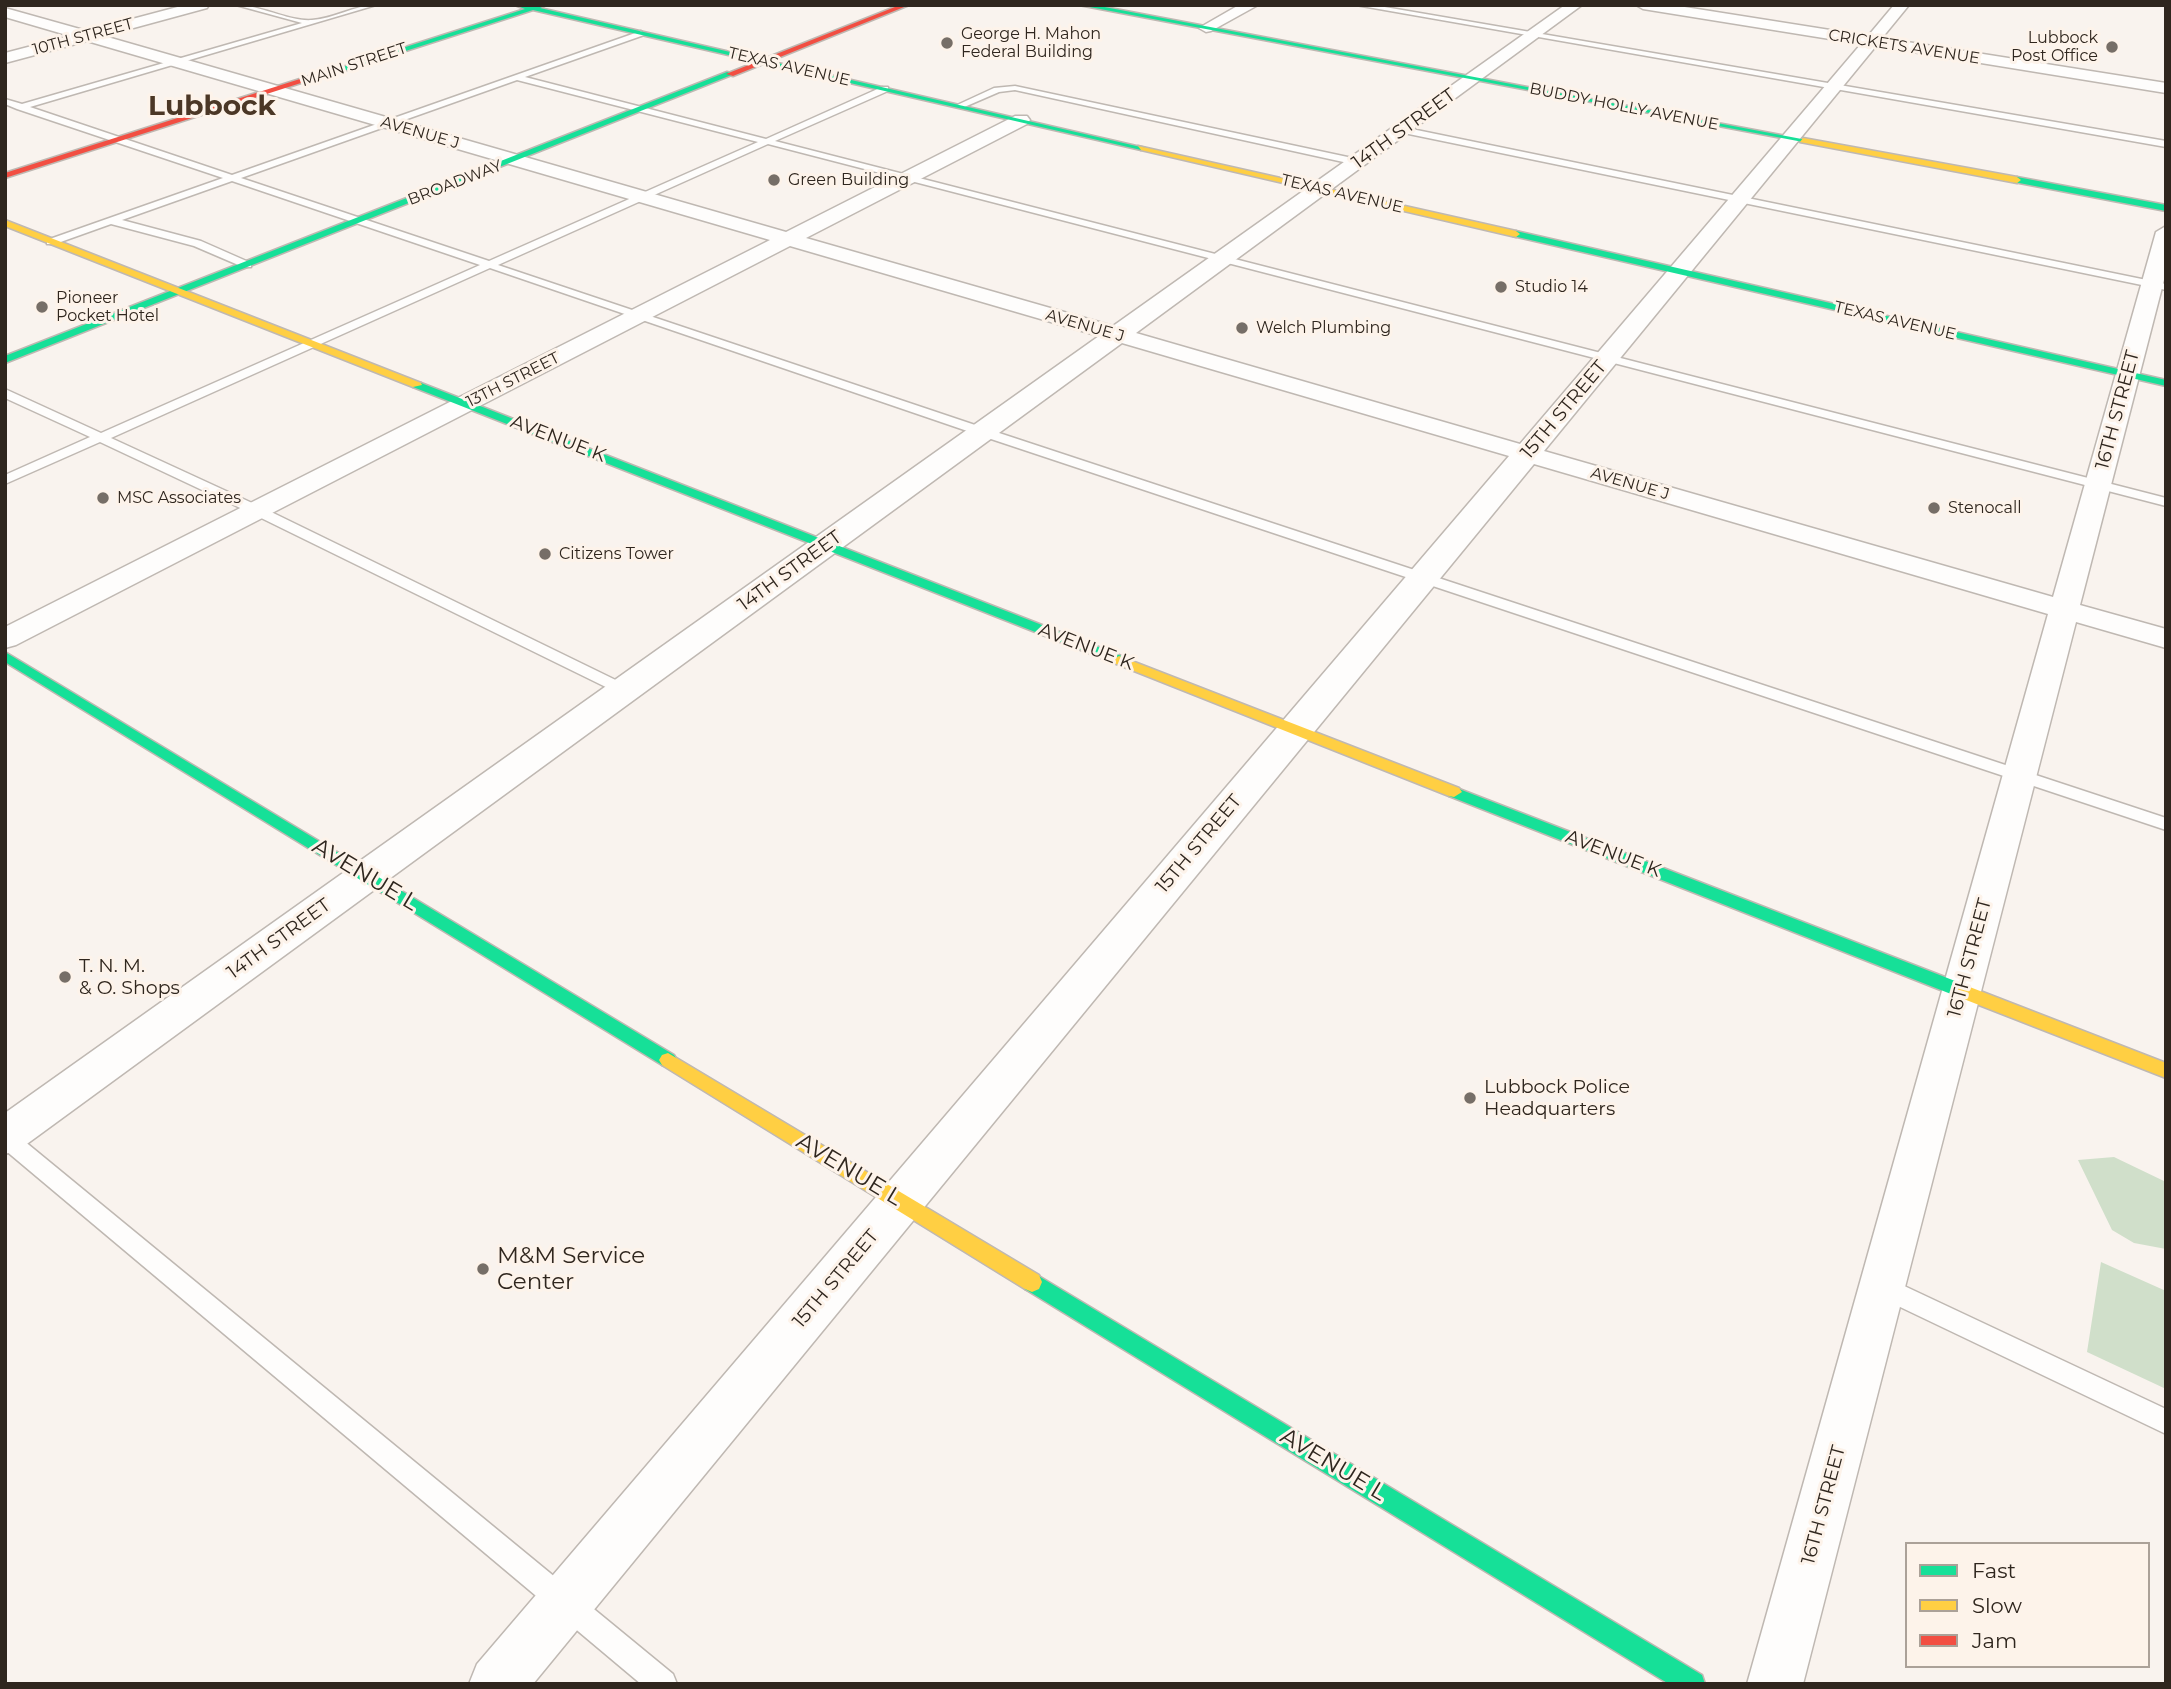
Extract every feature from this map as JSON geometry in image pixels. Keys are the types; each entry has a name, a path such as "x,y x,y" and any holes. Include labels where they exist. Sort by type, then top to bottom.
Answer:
{"main road":[{"name":"BROADWAY","path":"5,360 906,5"},
{"name":"BUDDY HOLLY AVENUE","path":"1082,5 2166,208"},
{"name":"TEXAS AVENUE","path":"531,6 2166,383"},
{"name":"MAIN STREET","path":"5,176 531,6"},
{"name":"AVENUE K","path":"5,223 2166,1071"},
{"name":"AVENUE L","path":"5,656 1693,1684"}],"street":[{"name":"10TH STREET","path":"5,58 202,5"},
{"path":"1206,29 1251,5"},
{"name":"14TH STREET","path":"5,1137 1575,5"},
{"name":"CRICKETS AVENUE","path":"1643,5 2166,88"},
{"name":"15TH STREET","path":"497,1684 1902,5"},
{"name":"AVENUE J","path":"5,12 2166,639"},
{"name":"13TH STREET","path":"5,639 1021,120"},
{"name":"16TH STREET","path":"1775,1684 2127,374 2159,286 2166,232"}],"lane":[{"path":"239,5 311,23"},
{"path":"5,111 373,5"},
{"path":"1359,5 2166,144"},
{"path":"51,242 641,33"},
{"path":"516,78 2166,502"},
{"path":"959,106 997,90 1015,88 1357,162"},
{"path":"5,480 885,89"},
{"path":"5,102 983,432 2166,824"},
{"path":"1402,130 2159,286"},
{"path":"110,221 153,230 222,252 247,265"},
{"path":"5,393 258,511 624,690"},
{"path":"5,1137 663,1684"},
{"path":"1883,1287 2166,1422"}],"green space":[{"path":"2114,1157 2166,1182 2166,1249 2134,1243 2112,1230 2078,1160"},
{"path":"2101,1262 2166,1291 2166,1389 2087,1352"}],"traffic: fast":[{"path":"518,5 1141,148"},
{"path":"328,73 543,5"},
{"path":"1082,5 1803,140"},
{"path":"5,360 730,74"},
{"path":"2017,180 2166,208"},
{"path":"1516,234 2166,383"},
{"path":"417,385 1119,660"},
{"path":"5,656 668,1060"},
{"path":"1454,792 1962,991"},
{"path":"1032,1282 1693,1684"}],"traffic: slow":[{"path":"1803,140 2017,180"},
{"path":"1141,148 1516,234"},
{"path":"5,223 417,385"},
{"path":"1119,660 1454,792"},
{"path":"1962,991 2166,1071"},
{"path":"668,1060 1032,1282"}],"traffic: jam":[{"path":"730,74 906,5"},
{"path":"5,176 328,73"}],"place":[{"name":"George H. Mahon Federal Building","path":"947,43"},
{"name":"Lubbock Post Office","path":"2112,47"},
{"name":"Green Building","path":"774,180"},
{"name":"Studio 14","path":"1501,287"},
{"name":"Pioneer Pocket Hotel","path":"42,307"},
{"name":"Welch Plumbing","path":"1242,328"},
{"name":"MSC Associates","path":"103,498"},
{"name":"Stenocall","path":"1934,508"},
{"name":"Citizens Tower","path":"545,554"},
{"name":"T. N. M. & O. Shops","path":"65,977"},
{"name":"Lubbock Police Headquarters","path":"1470,1098"},
{"name":"M&M Service Center","path":"483,1269"}],"district":[{"name":"Lubbock","path":"212,107"}]}
